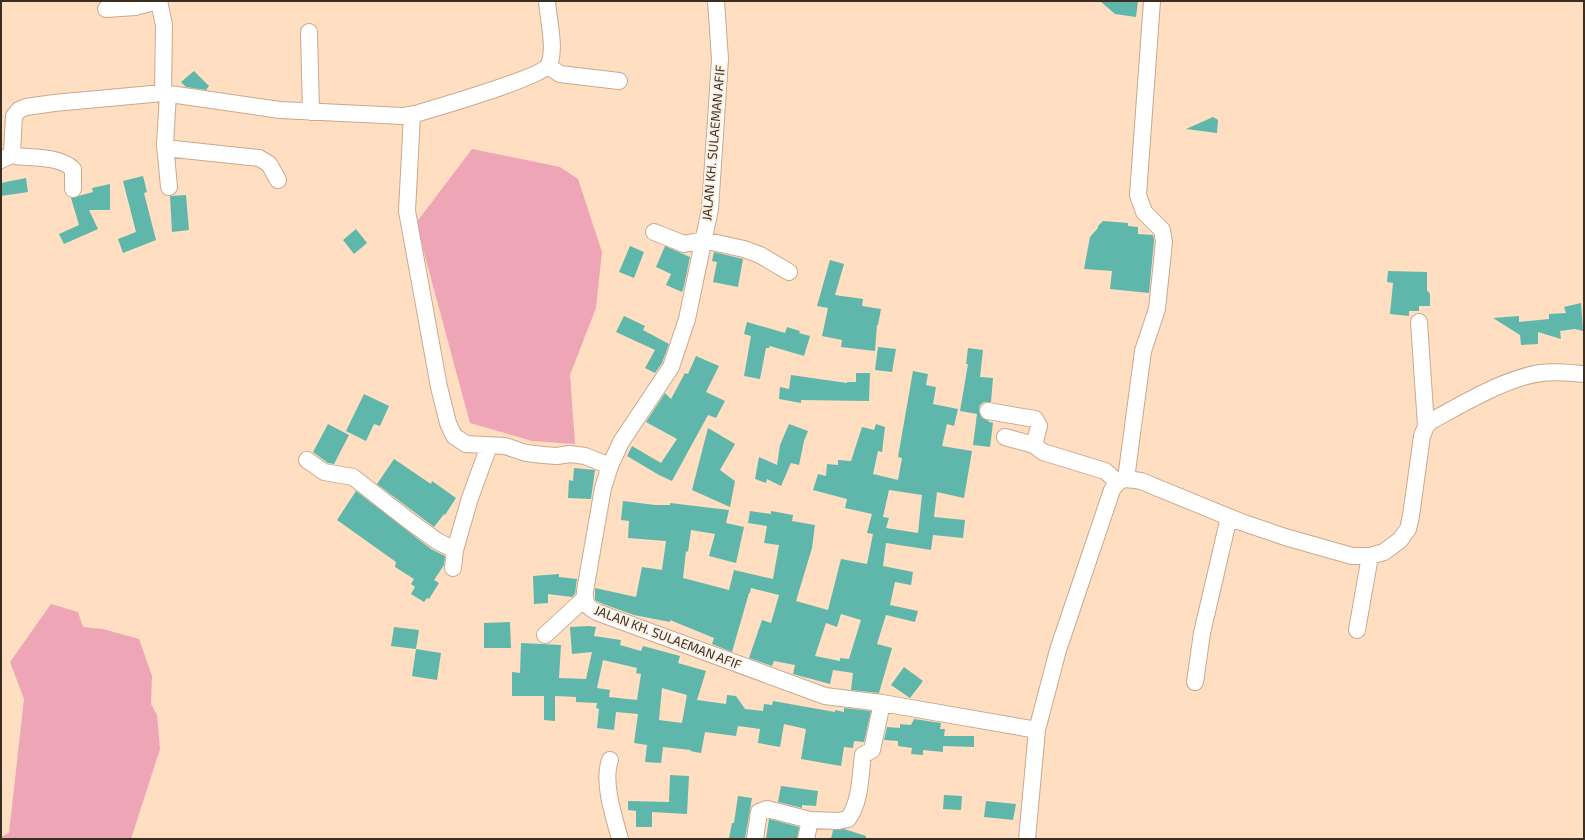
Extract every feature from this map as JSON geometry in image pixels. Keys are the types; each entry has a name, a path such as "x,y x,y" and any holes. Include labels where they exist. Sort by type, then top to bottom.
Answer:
{"street":[{"path":"106,9 135,8 159,1 164,25 165,148 169,187"},
{"path":"73,190 73,169 70,166 55,160 16,156 6,158 14,116 19,110 26,107 54,103 165,94 280,110 403,116 412,115 454,103 543,71 548,66 552,54 546,1"},
{"name":"JALAN KH. SULAEMAN AFIF","path":"716,1 720,58 710,209 687,319 671,367 621,442 610,466 603,488 584,599 586,606 591,610 825,696 882,703 1037,730"},
{"path":"1028,839 1037,730 1058,650 1112,490 1122,480 1143,352 1157,309 1164,242 1162,230 1144,212 1138,195 1152,1"},
{"path":"309,32 311,112"},
{"path":"548,66 560,74 619,81"},
{"path":"412,115 407,211 439,387 448,423 454,436 466,444 505,446 526,453 542,455 557,456 570,454 585,456 610,466"},
{"path":"165,148 259,158 269,164 278,180"},
{"path":"654,232 684,244 703,240 744,249 760,255 788,272"},
{"path":"1419,322 1426,426"},
{"path":"1005,437 1034,445 1043,452 1105,471 1122,480 1141,481 1240,522 1285,537 1352,556 1370,556 1384,552 1400,540 1408,529 1422,436 1426,426 1431,421 1487,392 1527,375 1542,372 1584,374"},
{"path":"988,411 1035,419 1039,426 1034,445"},
{"path":"453,568 455,550 470,498 489,446"},
{"path":"307,460 324,472 353,477 398,514 437,541 455,550"},
{"path":"1195,682 1202,633 1229,517"},
{"path":"1357,630 1370,556"},
{"path":"545,635 584,599"},
{"path":"754,839 759,812 762,809 767,808 810,820 838,821 848,819 854,811 859,791 863,755 872,750 882,703"},
{"path":"610,760 607,777 609,795 620,839"},
{"path":"806,839 810,820"}],"shaded area":[{"path":"472,149 560,167 578,179 602,252 596,308 570,375 575,444 532,441 470,423 416,223"},
{"path":"51,604 78,612 83,627 103,629 139,639 152,676 151,704 157,715 160,749 131,839 1,839 1,837 9,833 24,699 10,662"}],"building":[{"path":"1100,1 1138,1 1136,17 1115,14"},
{"path":"194,71 209,86 206,90 186,87 181,82"},
{"path":"1213,117 1218,120 1217,133 1186,129"},
{"path":"143,176 147,192 144,193 156,240 123,253 118,239 136,232 123,181"},
{"path":"26,178 28,192 1,196 1,183"},
{"path":"110,184 110,210 89,210 98,229 64,244 59,234 79,225 71,198 93,192 92,188"},
{"path":"186,195 189,230 172,232 170,196"},
{"path":"1103,221 1128,223 1128,226 1138,227 1138,234 1153,235 1154,241 1149,293 1110,289 1112,271 1084,269 1090,237"},
{"path":"356,229 367,243 354,254 343,240"},
{"path":"630,246 644,252 634,278 619,272"},
{"path":"665,246 690,257 682,292 666,285 671,274 656,267"},
{"path":"714,252 743,259 738,287 713,282 717,262 712,261"},
{"path":"830,260 844,264 835,295 863,299 862,306 881,309 877,325 875,351 841,347 842,340 822,336 828,308 817,306"},
{"path":"1388,271 1427,272 1427,290 1430,294 1430,306 1419,306 1419,311 1409,311 1409,316 1390,314 1393,283 1387,282"},
{"path":"1581,303 1583,331 1575,329 1560,331 1561,339 1538,332 1538,344 1521,345 1520,335 1493,318 1519,316 1519,322 1549,319 1549,314 1566,313 1564,307"},
{"path":"624,316 645,326 643,330 669,344 662,363 655,373 645,368 655,350 616,332"},
{"path":"747,322 785,333 787,327 800,331 799,333 810,336 804,356 770,346 769,348 766,348 760,379 744,376 751,336 744,334"},
{"path":"878,347 896,349 892,372 875,370"},
{"path":"968,348 983,350 980,377 993,378 991,402 984,402 980,405 979,410 982,418 993,423 990,447 973,445 977,414 960,411 968,364 966,364"},
{"path":"696,356 719,366 706,392 725,401 716,418 708,415 672,481 627,456 632,446 661,463 677,439 646,422 665,393 671,399 685,373 688,374"},
{"path":"913,371 928,374 926,385 936,387 933,404 958,409 954,426 947,424 942,446 972,451 964,498 937,492 934,517 965,520 963,538 933,535 931,550 886,543 883,566 913,572 911,585 895,582 890,605 918,611 915,622 886,615 877,644 892,648 879,693 851,690 853,673 833,670 830,684 793,674 795,665 774,661 772,666 749,658 762,620 771,623 779,595 751,588 732,652 712,644 714,638 670,620 670,622 634,615 595,600 595,588 636,597 642,567 662,570 666,541 628,538 629,521 621,520 623,501 655,505 670,505 670,503 729,510 726,523 744,527 736,563 709,556 715,534 691,530 688,552 686,551 683,578 729,590 734,570 773,579 779,545 764,543 767,526 748,523 750,511 771,514 771,511 793,515 792,521 815,525 812,548 796,601 828,610 841,559 867,564 873,534 867,533 872,514 845,508 847,499 813,490 818,474 826,476 827,464 838,465 838,460 851,461 862,427 874,430 876,424 885,427 882,452 878,451 873,474 898,480 902,458 898,457","holes":["889,490 922,495 918,533 886,528 889,518 883,517","841,614 861,620 849,659 840,658 840,661 815,656 826,623 837,627"]},
{"path":"856,373 870,373 869,401 801,400 801,403 779,399 780,387 789,389 791,375 847,383 856,382"},
{"path":"364,394 389,406 380,426 374,424 366,441 346,431"},
{"path":"328,424 349,435 334,464 328,463 313,452"},
{"path":"789,424 808,431 804,441 799,465 791,463 781,486 767,479 766,483 755,479 759,457 777,465 780,445"},
{"path":"708,428 735,444 720,470 735,481 730,507 692,490"},
{"path":"394,459 431,484 432,481 456,498 445,515 444,514 434,527 377,484"},
{"path":"574,468 595,470 591,499 568,498 569,480 573,481"},
{"path":"356,491 431,549 445,556 444,565 434,580 439,583 429,599 427,598 424,602 411,594 415,587 411,584 414,579 395,567 396,562 337,520"},
{"path":"559,574 559,577 577,579 575,594 572,597 548,594 548,603 534,604 533,576"},
{"path":"510,622 511,648 484,648 484,623"},
{"path":"394,627 419,630 416,649 391,646"},
{"path":"570,627 596,627 594,636 621,640 620,645 641,651 643,646 680,656 678,663 706,671 697,700 726,704 727,695 736,696 745,709 763,711 764,704 772,705 773,701 835,712 835,710 844,712 844,708 871,711 864,742 854,741 853,748 844,747 841,766 801,759 806,729 784,724 780,747 758,743 760,729 738,726 736,736 705,732 701,753 690,751 691,750 663,747 661,763 645,762 647,745 634,743 638,714 616,712 614,730 597,728 599,709 596,708 597,703 576,702 576,697 555,696 555,721 544,720 544,696 512,696 512,672 520,673 521,643 561,645 559,678 586,679 592,652 572,654","holes":["603,660 637,668 636,673 641,674 637,700 609,697 610,690 597,688","662,688 687,695 682,723 659,720"]},
{"path":"416,649 441,653 437,680 412,676"},
{"path":"904,667 923,681 910,698 891,685"},
{"path":"914,719 941,723 940,729 945,729 944,736 974,736 974,747 943,746 943,752 923,750 923,755 911,754 912,748 898,746 898,741 884,740 887,727 900,728 900,724 911,725"},
{"path":"670,775 689,776 687,814 652,812 652,827 636,827 636,811 628,810 628,801 669,802"},
{"path":"781,786 818,791 816,806 802,805 802,808 778,802"},
{"path":"944,795 962,796 961,810 943,809"},
{"path":"738,796 752,798 745,839 729,838 732,823 734,823"},
{"path":"986,801 1016,804 1013,820 984,817"},
{"path":"769,819 799,827 797,839 766,839"},
{"path":"844,829 866,836 866,839 831,839 833,830"}]}
